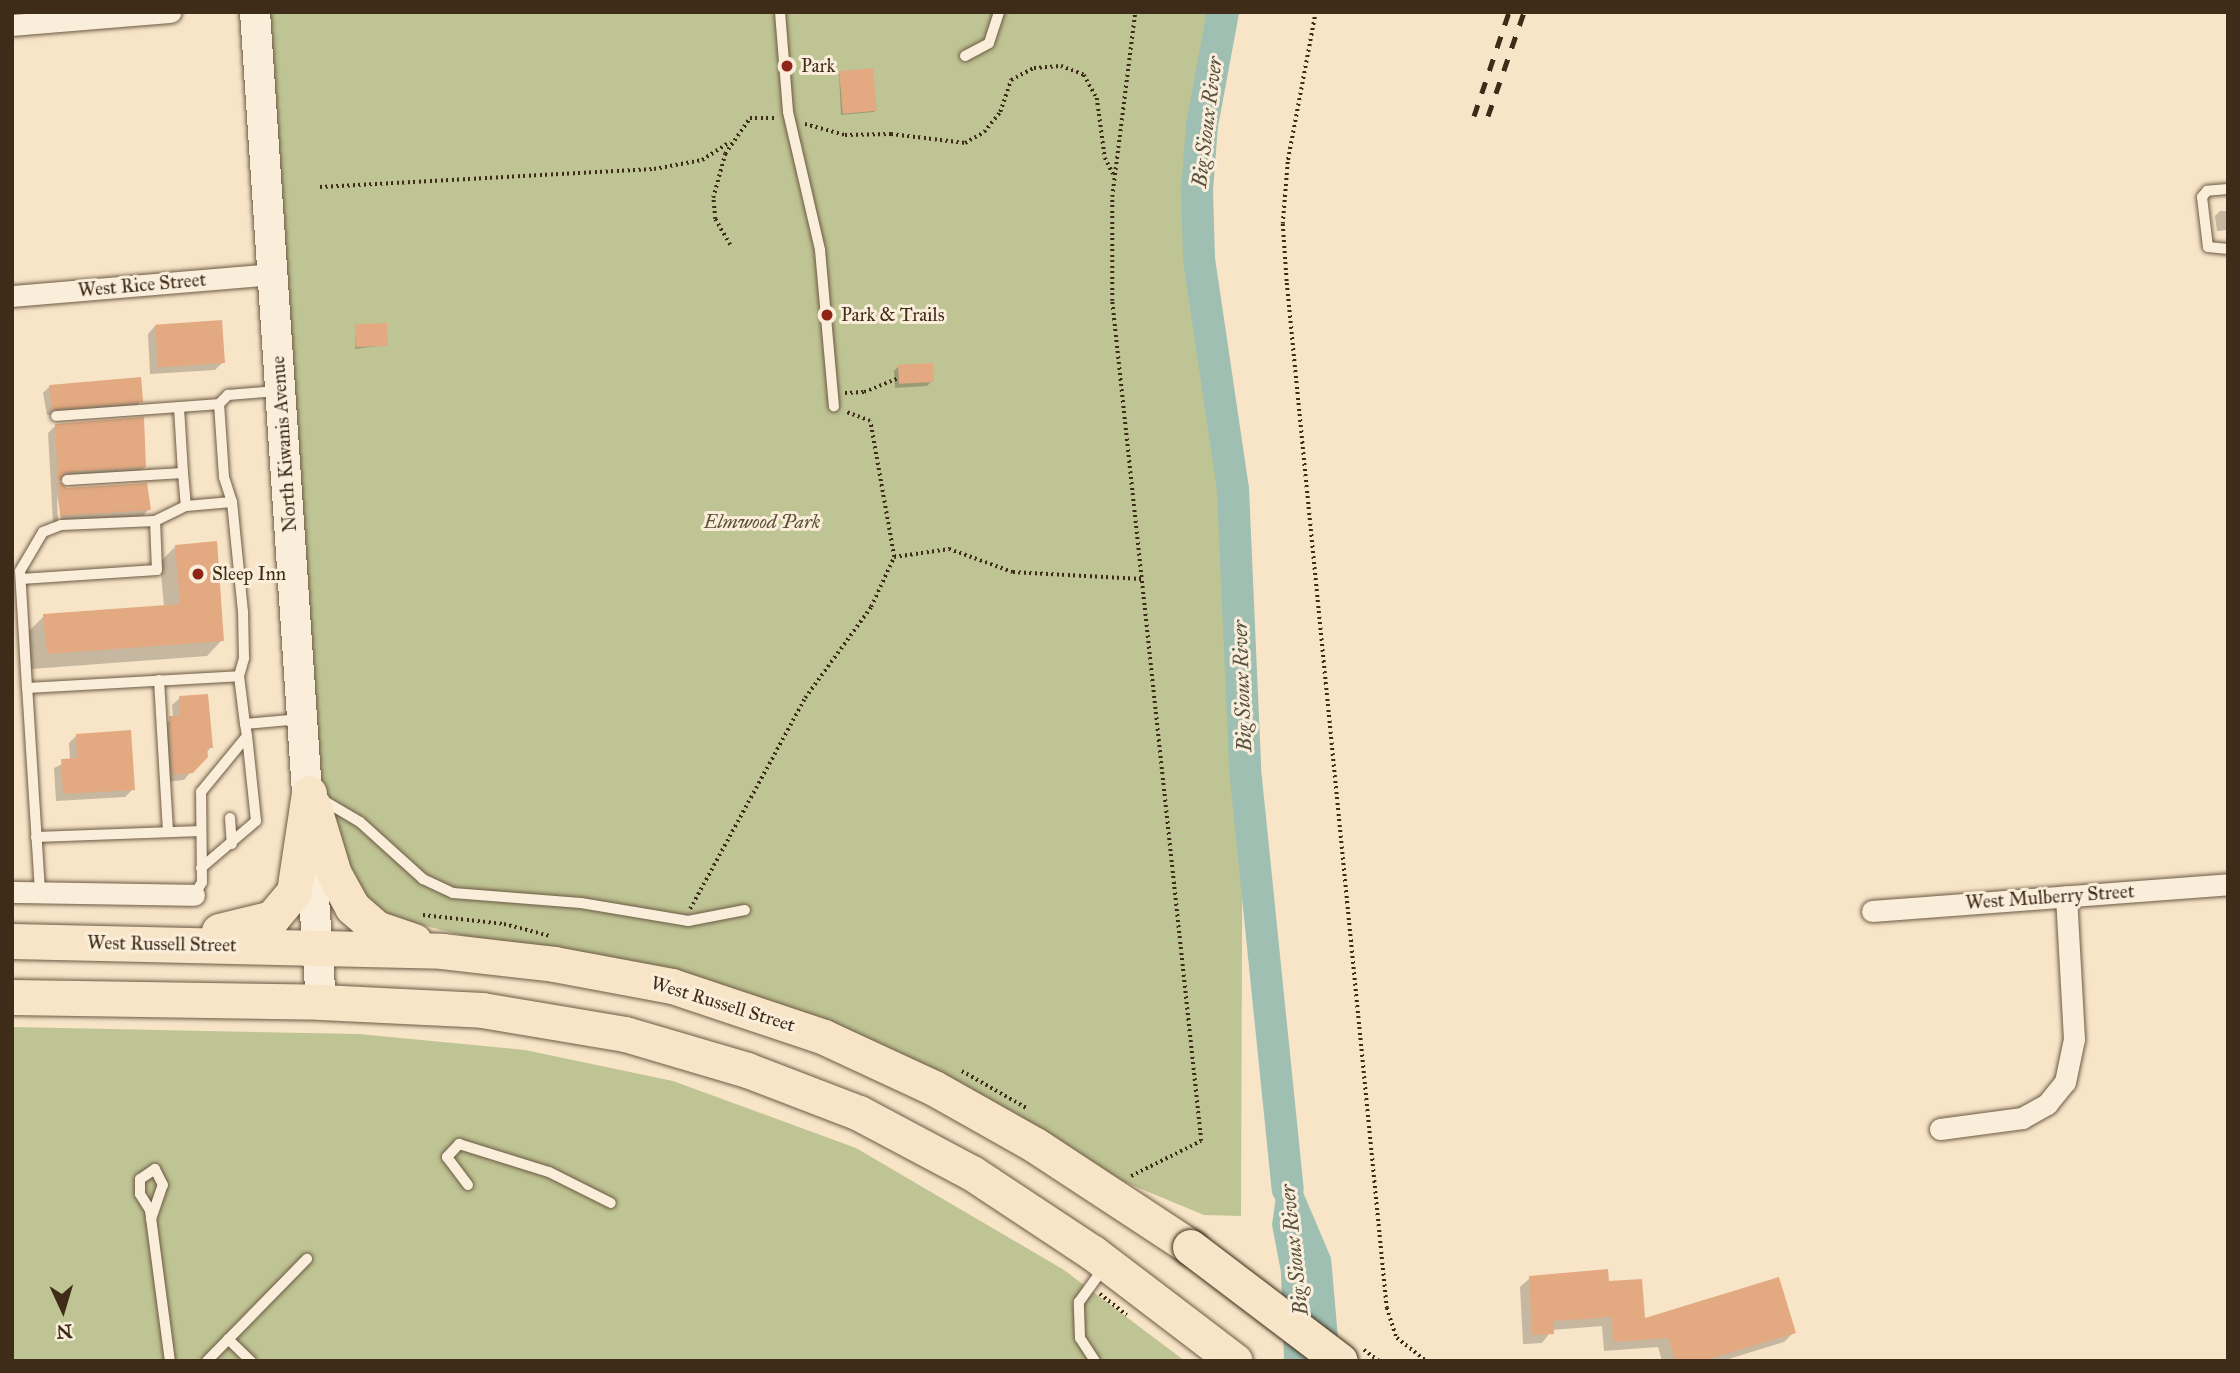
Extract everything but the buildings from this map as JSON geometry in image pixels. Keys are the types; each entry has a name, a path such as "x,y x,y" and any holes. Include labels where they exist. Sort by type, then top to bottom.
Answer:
{"highway":[{"path":"103,943 234,930 272,918 294,892 299,876 309,793"},
{"path":"309,793 334,874 363,918 395,935 479,954"},
{"name":"West Russell Street","path":"12,942 320,947 479,954 672,986 824,1037 922,1082 1012,1132 1190,1247 1340,1361"},
{"path":"12,997 321,1002 482,1010 625,1034 747,1070 859,1113 948,1160 1033,1211 1234,1361"}],"main road":[{"name":"North Kiwanis Avenue","path":"255,12 320,947 321,1002"}],"street":[{"path":"12,25 170,12"},
{"name":"West Rice Street","path":"12,296 272,274"},
{"name":"West Mulberry Street","path":"1872,911 2228,884"},
{"path":"12,892 194,895"},
{"path":"1940,1129 2022,1118 2047,1104 2065,1082 2074,1039 2066,896"}],"lane":[{"path":"780,12 790,121 817,228 833,400"},
{"path":"965,56 989,43 999,12"},
{"path":"2228,189 2207,191 2202,197 2208,247 2228,249"},
{"path":"56,416 219,404 229,395 280,390"},
{"path":"201,868 256,821 239,676 244,658 243,612 232,502 224,477 219,404"},
{"path":"178,407 186,506"},
{"path":"67,480 183,473"},
{"path":"40,892 20,579 27,552 51,527 155,521 186,506 232,502"},
{"path":"20,579 157,570 155,521"},
{"path":"27,688 239,676"},
{"path":"159,680 168,832"},
{"path":"245,724 304,719"},
{"path":"194,895 202,882 201,792 247,736"},
{"path":"224,765 226,780"},
{"path":"309,793 360,822 423,879 453,893 582,904 688,920 745,910"},
{"path":"230,818 232,844"},
{"path":"36,837 201,831"},
{"path":"468,1185 447,1157 459,1144 549,1172 611,1203"},
{"path":"151,1219 170,1361"},
{"path":"207,1361 307,1259"},
{"path":"1095,1361 1080,1338 1079,1302 1107,1264"},
{"path":"228,1339 251,1361"}],"path":[{"path":"1132,1177 1139,1169 1201,1141 1112,301 1114,176 1135,12"},
{"path":"1317,12 1288,162 1283,224 1287,283 1387,1308 1397,1338 1426,1361"},
{"path":"320,187 654,169 702,160 732,141 750,118 762,115 845,135 891,134 965,143 984,132 1000,112 1011,80 1034,68 1061,66 1084,75 1097,98 1105,158 1114,176"},
{"path":"730,245 715,219 713,198 732,141"},
{"path":"688,920 691,904 805,698 871,607 894,557 888,505 870,421 834,411 833,400 864,392 899,377"},
{"path":"894,557 949,549 1013,572 1142,579"}],"green space":[{"name":"Elmwood Park","path":"255,12 1223,12 1202,125 1197,190 1199,259 1233,489 1243,665 1241,1216 1204,1215 1035,1145 824,1037 618,975 352,907 309,793"},
{"path":"12,1027 359,1034 525,1050 673,1081 856,1148 1064,1270 1185,1361 12,1361"}],"water":[{"path":"1283,1145 1331,1258 1340,1361 1284,1361 1281,1272 1272,1225"}],"waterway":[{"name":"Big Sioux River","path":"1223,12 1202,125 1197,190 1199,259 1233,489 1245,769 1288,1189"}],"railway":[{"path":"1474,116 1509,12"},
{"path":"1488,116 1524,12"}],"place":[{"name":"Park","path":"787,66"},
{"name":"Park & Trails","path":"827,315"},
{"name":"Sleep Inn","path":"198,574"}]}
